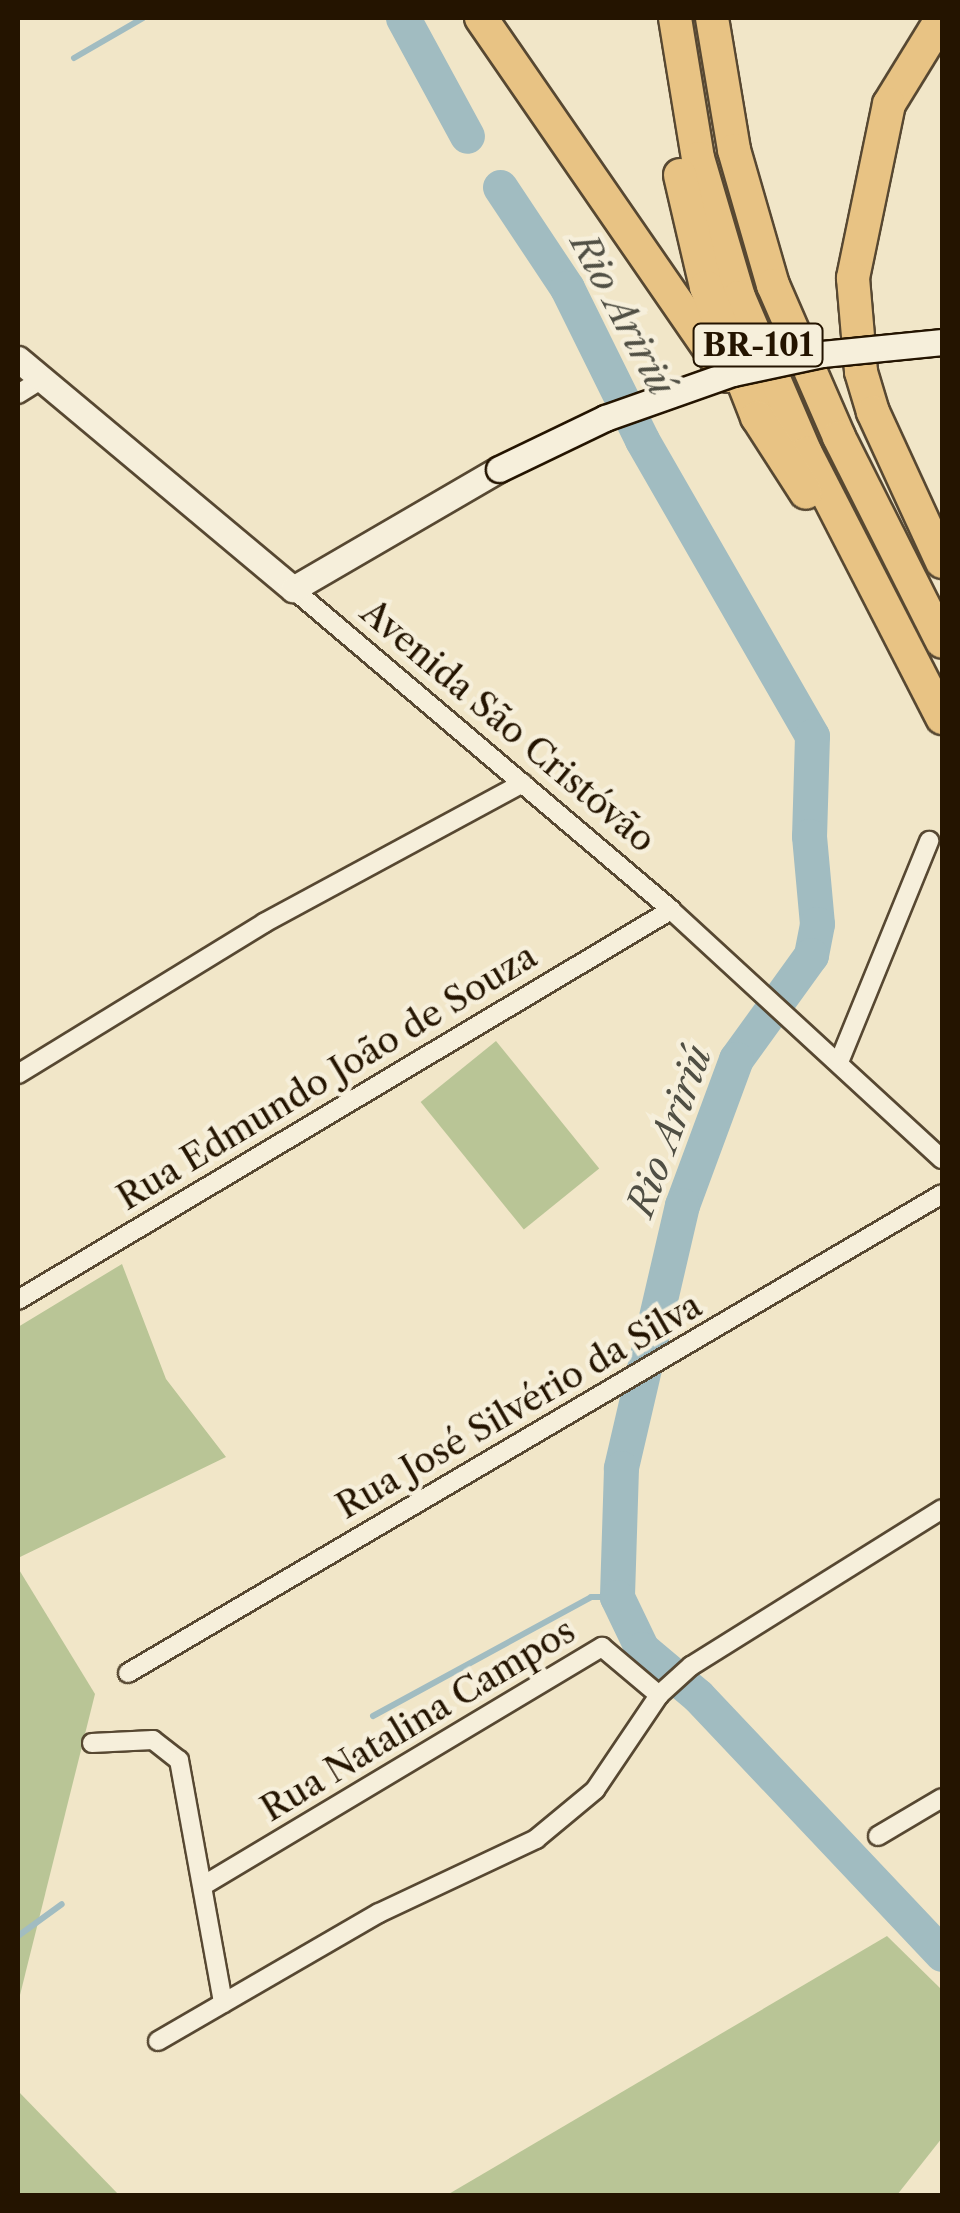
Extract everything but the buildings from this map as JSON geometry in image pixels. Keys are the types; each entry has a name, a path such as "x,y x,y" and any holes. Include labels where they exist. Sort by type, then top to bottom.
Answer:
{"highway":[{"path":"482,18 757,417"},
{"name":"BR-101","path":"654,18 668,117 706,288 757,417 906,649"},
{"name":"BR-101","path":"675,18 698,158 739,297 806,453 942,718"},
{"name":"BR-101","path":"712,18 734,150 773,285 838,438 942,642"},
{"path":"942,18 888,104 853,278 861,372 873,412 942,562"}],"main road":[{"path":"293,589 499,468 647,401 733,373 822,354 942,342"},
{"name":"Avenida São Cristóvão","path":"18,359 293,589"}],"street":[{"path":"18,394 42,379"},
{"name":"Avenida São Cristóvão","path":"293,589 670,910 942,1159"},
{"path":"18,1074 248,932 522,784"},
{"path":"838,1062 929,841"},
{"name":"Rua Edmundo João de Souza","path":"18,1300 670,910"},
{"name":"Rua José Silvério da Silva","path":"128,1673 942,1194"},
{"path":"158,2042 411,1896 536,1838 594,1790 663,1690 691,1666 942,1508"},
{"name":"Rua Natalina Campos","path":"204,1885 602,1646 663,1690"},
{"path":"92,1742 137,1738 171,1750 184,1772 223,2003"},
{"path":"878,1836 942,1798"}],"green space":[{"path":"496,1041 599,1168 524,1229 421,1102"},
{"path":"122,1264 166,1379 226,1457 18,1558 18,1327"},
{"path":"18,1568 95,1694 18,2003"},
{"path":"887,1936 942,1990 942,2138 897,2195 447,2195"},
{"path":"18,2091 119,2195 18,2195"}],"waterway":[{"path":"74,58 143,18"},
{"name":"Rio Aririú","path":"403,18 467,136"},
{"name":"Rio Aririú","path":"500,187 567,288 642,440 812,736 809,836 817,924 811,955 736,1059 682,1205 621,1468 617,1597 642,1649 698,1696 942,1954"},
{"path":"373,1716 591,1597 617,1597"},
{"path":"18,1936 62,1904"}]}
